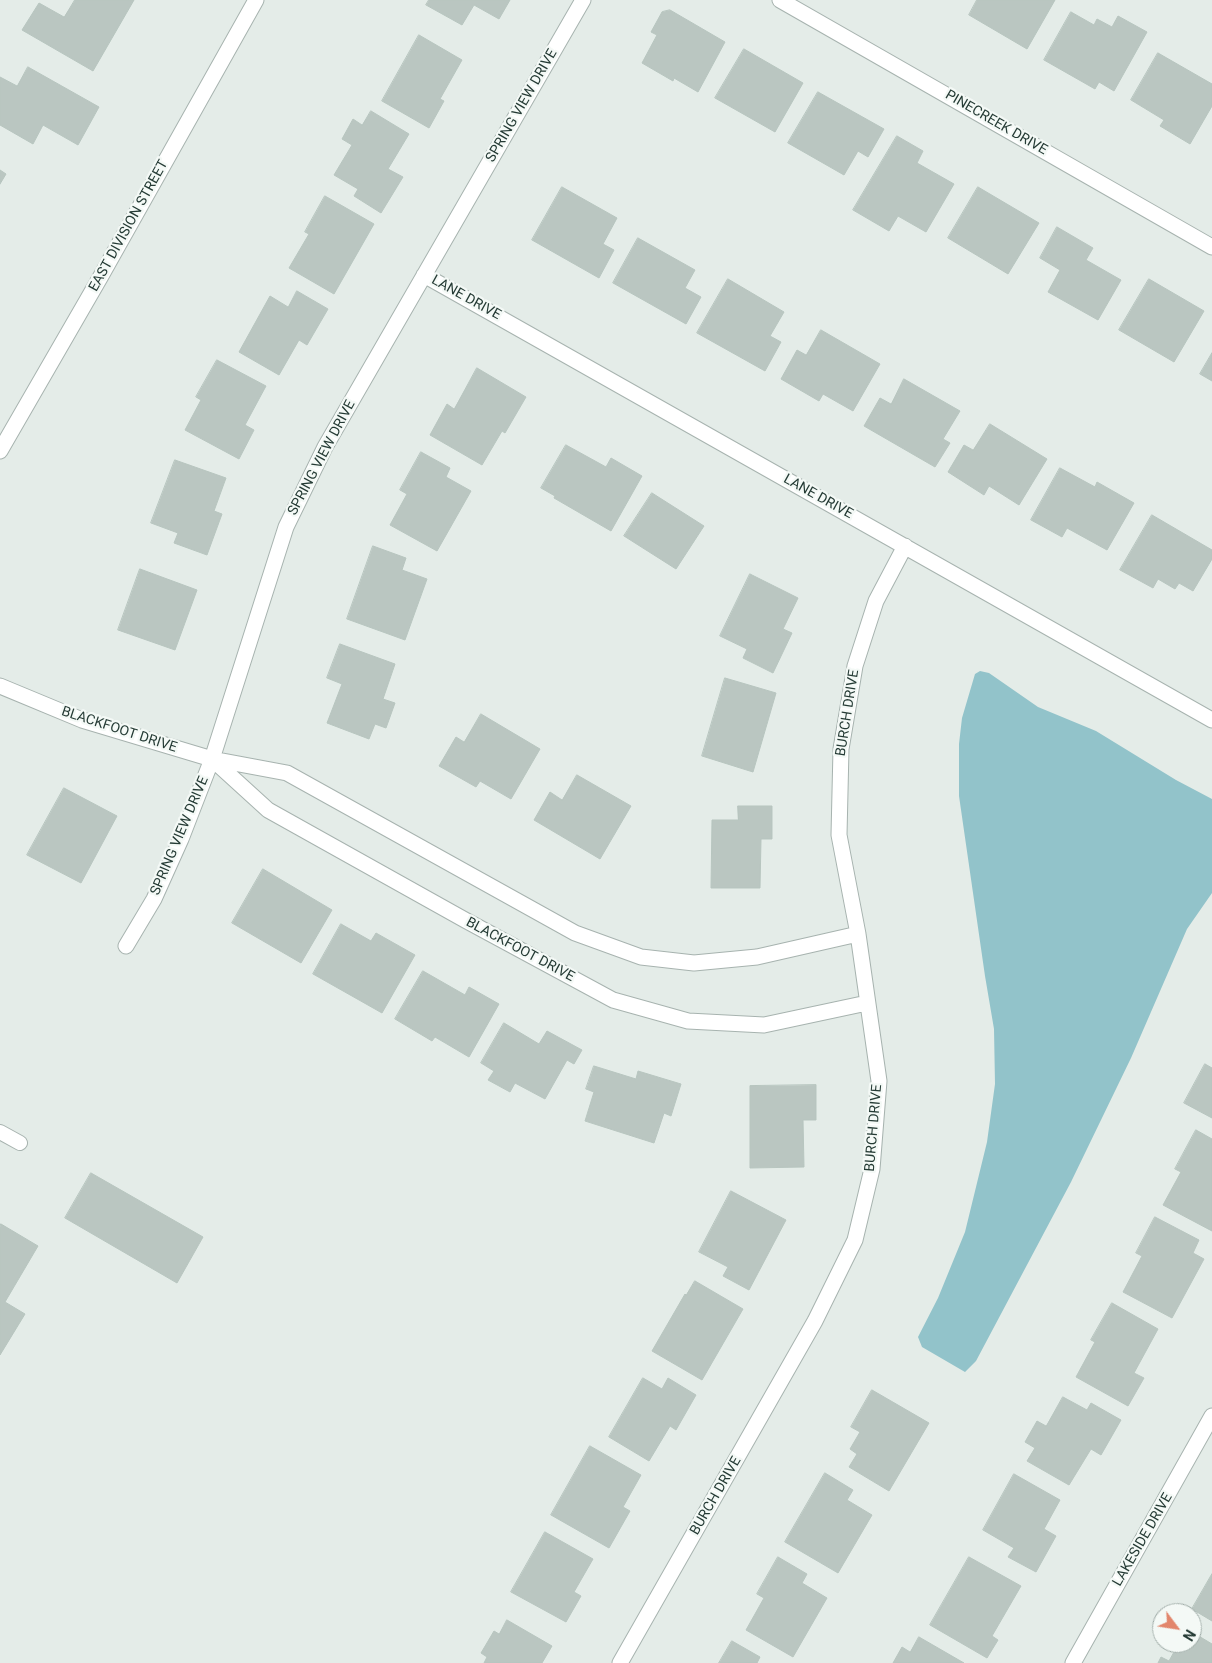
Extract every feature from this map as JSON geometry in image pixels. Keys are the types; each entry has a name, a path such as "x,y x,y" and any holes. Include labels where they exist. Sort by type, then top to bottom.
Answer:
{"street":[{"name":"EAST DIVISION STREET","path":"0,451 256,0"},
{"name":"SPRING VIEW DRIVE","path":"126,946 154,899 181,839 212,759 286,527 325,448 583,0"},
{"name":"PINECREEK DRIVE","path":"780,0 1212,247"},
{"name":"LANE DRIVE","path":"424,275 1212,720"},
{"name":"BURCH DRIVE","path":"620,1663 815,1321 855,1240 872,1169 879,1081 858,934 839,835 841,749 855,666 876,601 905,546"},
{"name":"BLACKFOOT DRIVE","path":"0,686 82,720 212,759 286,773 575,933 641,957 694,963 757,957 858,934"},
{"name":"BLACKFOOT DRIVE","path":"212,759 268,810 613,1000 688,1021 764,1025 867,1003"},
{"name":"LAKESIDE DRIVE","path":"1073,1663 1212,1416"}],"lane":[{"path":"0,1132 20,1143"}],"water":[{"path":"980,671 989,673 1038,707 1096,731 1176,780 1212,799 1212,893 1187,929 1131,1058 1071,1182 976,1361 965,1372 922,1347 918,1337 938,1298 965,1232 987,1142 995,1084 994,1029 959,796 959,744 962,718 975,674"}],"building":[{"path":"75,0 134,0 93,71 22,30 39,3 64,17"},
{"path":"429,0 510,0 499,19 474,5 462,25 426,5"},
{"path":"977,0 1055,0 1027,49 969,15"},
{"path":"670,10 725,42 698,92 674,78 673,81 642,63 657,35 651,32 662,12"},
{"path":"1071,12 1094,25 1097,19 1112,27 1118,16 1147,32 1114,91 1099,82 1095,89 1044,60"},
{"path":"419,35 462,60 440,99 444,101 429,128 382,101"},
{"path":"744,49 803,83 775,132 715,98"},
{"path":"1158,53 1212,84 1212,106 1190,144 1160,126 1164,120 1131,100"},
{"path":"28,67 99,107 78,145 43,125 33,144 0,125 0,77 17,86"},
{"path":"818,92 884,129 868,157 858,151 844,175 788,143"},
{"path":"371,111 409,134 388,169 403,177 381,213 354,196 358,189 334,175 352,145 342,139 353,119 362,125"},
{"path":"897,136 923,151 917,163 954,184 926,232 898,216 889,231 853,210"},
{"path":"0,170 6,174 0,184"},
{"path":"562,187 617,218 603,244 614,250 599,278 532,240"},
{"path":"978,187 1039,223 1008,274 948,238"},
{"path":"325,196 374,224 334,294 289,268 309,234 305,232"},
{"path":"1057,227 1093,248 1086,260 1121,280 1098,320 1048,292 1060,270 1040,258"},
{"path":"638,238 695,270 685,288 701,297 686,324 613,283"},
{"path":"728,279 784,312 770,336 781,342 765,371 697,333"},
{"path":"1149,279 1204,311 1174,362 1119,330"},
{"path":"297,291 328,309 307,345 299,340 279,375 239,352 270,296 288,307"},
{"path":"821,330 880,364 853,411 823,394 819,401 781,379 797,350 806,355"},
{"path":"1212,353 1212,381 1200,374"},
{"path":"217,360 266,386 245,425 254,430 239,459 185,430 201,400 196,397"},
{"path":"477,368 526,397 505,433 502,431 482,465 430,435 447,404 454,409"},
{"path":"904,379 960,411 943,439 950,443 935,467 864,426 880,398 891,404"},
{"path":"990,424 1047,459 1019,505 989,486 984,495 948,472 964,445 973,450"},
{"path":"566,445 606,467 611,458 642,476 611,531 554,498 555,496 541,488"},
{"path":"421,452 450,468 446,477 471,491 437,551 390,525 407,494 400,490"},
{"path":"175,460 226,478 214,511 222,514 207,555 174,543 178,533 151,523"},
{"path":"1060,468 1095,487 1097,482 1134,503 1107,550 1067,528 1062,537 1031,520"},
{"path":"652,493 704,526 676,569 624,536"},
{"path":"1152,515 1212,550 1212,559 1193,591 1179,583 1175,589 1158,579 1153,588 1120,570"},
{"path":"373,546 406,558 402,570 427,579 405,640 347,619"},
{"path":"140,569 197,590 175,650 118,630"},
{"path":"750,574 798,598 783,629 792,633 773,673 743,658 747,649 720,636"},
{"path":"340,644 395,664 383,699 395,703 386,728 375,724 369,739 327,723 342,684 327,678"},
{"path":"725,678 776,693 753,772 702,756"},
{"path":"481,714 540,749 511,799 480,781 476,787 439,766 456,737 464,742"},
{"path":"577,775 631,806 600,859 534,820 550,792 562,800"},
{"path":"64,788 117,816 81,883 27,855"},
{"path":"738,806 772,806 772,839 761,839 760,888 711,888 712,820 738,820"},
{"path":"263,869 332,910 301,963 232,923"},
{"path":"341,924 371,941 376,933 415,955 382,1013 313,974"},
{"path":"423,971 465,995 469,987 499,1004 469,1057 435,1037 432,1041 395,1019"},
{"path":"504,1023 539,1044 547,1031 582,1050 574,1064 567,1060 545,1099 515,1083 510,1092 488,1080 494,1071 481,1063"},
{"path":"1205,1064 1212,1068 1212,1118 1184,1103"},
{"path":"594,1066 636,1079 638,1071 681,1084 671,1116 664,1113 654,1143 585,1121 594,1092 586,1089"},
{"path":"816,1085 816,1120 803,1120 804,1167 750,1168 750,1086"},
{"path":"1196,1130 1212,1139 1212,1231 1163,1205 1181,1172 1175,1169"},
{"path":"91,1173 203,1237 177,1283 65,1218"},
{"path":"731,1191 786,1220 749,1290 723,1276 728,1267 699,1252"},
{"path":"1155,1217 1199,1240 1193,1253 1204,1259 1172,1318 1123,1292 1142,1256 1136,1253"},
{"path":"1,1224 38,1246 5,1302 25,1314 0,1355 0,1227"},
{"path":"695,1281 743,1309 702,1380 652,1351 685,1294"},
{"path":"1112,1303 1158,1329 1134,1373 1144,1378 1128,1406 1076,1377 1095,1342 1091,1340"},
{"path":"643,1378 662,1389 668,1378 696,1395 676,1430 670,1426 649,1461 609,1437"},
{"path":"872,1390 929,1423 889,1491 849,1467 857,1454 850,1449 860,1432 851,1427"},
{"path":"1063,1397 1087,1410 1091,1403 1121,1420 1101,1455 1091,1449 1069,1485 1027,1461 1035,1448 1025,1442 1037,1421 1046,1426"},
{"path":"590,1446 641,1475 623,1507 630,1511 609,1548 551,1515"},
{"path":"825,1473 853,1490 847,1500 872,1515 838,1573 785,1542"},
{"path":"1014,1474 1060,1500 1044,1529 1056,1536 1036,1572 1008,1557 1014,1548 983,1530"},
{"path":"545,1532 593,1559 574,1592 581,1596 566,1622 511,1592"},
{"path":"778,1557 807,1574 802,1583 827,1598 793,1657 746,1630 764,1598 757,1594"},
{"path":"969,1557 1021,1586 992,1636 998,1640 987,1658 930,1625"},
{"path":"1212,1574 1212,1621 1202,1615 1202,1603 1195,1603"},
{"path":"507,1620 552,1646 542,1663 484,1663 487,1657 481,1653 494,1631 499,1634"},
{"path":"919,1637 964,1663 893,1663 902,1647 910,1652"},
{"path":"1202,1638 1212,1644 1212,1663 1158,1663 1161,1657 1169,1661 1173,1653 1202,1653"},
{"path":"732,1641 760,1657 757,1663 719,1663"}]}
